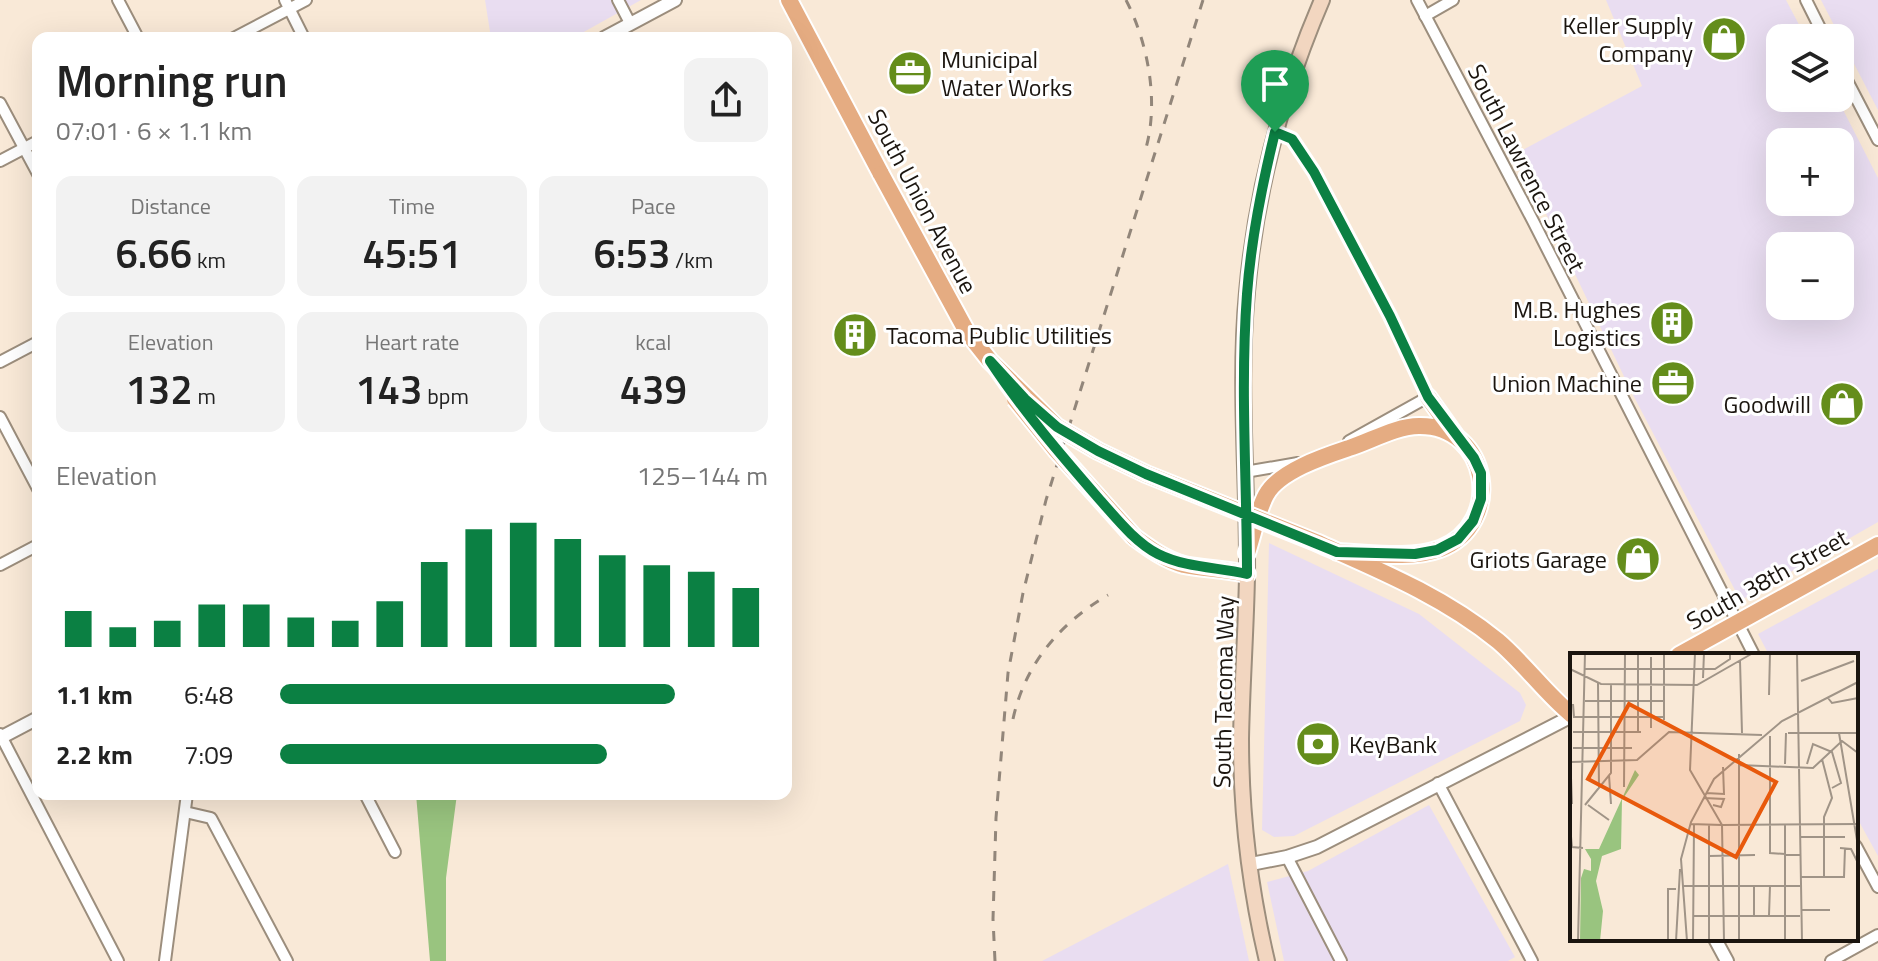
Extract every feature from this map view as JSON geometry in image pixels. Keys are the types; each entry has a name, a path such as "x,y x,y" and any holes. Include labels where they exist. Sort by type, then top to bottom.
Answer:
{"main road":[{"name":"South Union Avenue","path":"789,0 959,319 990,361 1025,399 1057,427 1098,451 1146,474 1318,543 1415,587 1459,611 1522,662 1570,713"},
{"name":"South Tacoma Way","path":"1267,961 1243,798 1241,746 1247,574 1243,397 1247,292 1255,227 1275,132 1322,0"},
{"path":"990,361 1056,450 1134,537 1155,553 1183,565 1247,574"},
{"path":"1337,552 1428,552 1448,545 1467,530 1479,511 1483,488 1474,458 1428,397"},
{"path":"1247,553 1266,495 1277,481 1318,458 1417,426 1431,427 1457,437"},
{"name":"South 38th Street","path":"1683,653 1878,545"}],"street":[{"path":"118,0 135,32"},
{"path":"243,32 287,4 306,0"},
{"path":"618,0 630,23"},
{"path":"614,32 675,0"},
{"name":"South Lawrence Street","path":"1417,0 1753,653"},
{"path":"1425,16 1453,0"},
{"path":"1806,0 1818,24"},
{"path":"287,4 301,32"},
{"path":"1854,94 1878,140"},
{"path":"0,103 32,163"},
{"path":"1245,472 1318,458 1428,397 1390,316 1314,172 1292,139 1275,132"},
{"path":"0,161 32,144"},
{"path":"0,362 32,345"},
{"path":"0,417 32,478"},
{"path":"0,565 32,548"},
{"path":"1251,864 1317,847 1570,716"},
{"path":"32,721 1,737 32,796"},
{"path":"1438,783 1532,961"},
{"path":"34,800 118,961"},
{"path":"165,961 186,800"},
{"path":"368,800 395,852"},
{"path":"185,812 211,818 287,961"},
{"path":"1858,850 1878,887"},
{"path":"1287,857 1341,961"},
{"path":"1831,961 1878,935"},
{"path":"1716,941 1727,961"}],"shaded area":[{"path":"485,0 641,0 584,32 490,32"},
{"path":"1606,0 1786,0 1799,24 1766,24 1766,112 1844,112 1852,128 1766,128 1766,216 1854,216 1854,131 1878,178 1878,522 1745,598 1736,592 1631,391 1517,153 1642,86"},
{"path":"1821,0 1878,0 1878,110 1854,64 1854,24 1833,24"},
{"path":"1269,543 1419,614 1520,693 1526,705 1520,721 1294,836 1274,837 1262,830"},
{"path":"1878,569 1878,856 1858,820 1858,653 1768,653 1758,634"},
{"path":"1429,805 1515,957 1508,961 1284,961 1267,882 1308,871"},
{"path":"1228,864 1249,961 1042,961"}],"green space":[{"path":"417,800 456,800 446,878 446,961 430,961"}],"railway":[{"path":"1126,0 1140,35 1149,72 1151,111 1146,148"},
{"path":"995,961 996,818 1008,673 1023,593 1046,500 1203,0"},
{"path":"1013,719 1026,680 1047,647 1075,618 1108,595"}],"place":[{"name":"Keller Supply Company","path":"1724,39"},
{"name":"Municipal Water Works","path":"910,73"},
{"name":"M.B. Hughes Logistics","path":"1672,323"},
{"name":"Tacoma Public Utilities","path":"855,335"},
{"name":"Union Machine","path":"1673,383"},
{"name":"Goodwill","path":"1842,404"},
{"name":"Griots Garage","path":"1638,559"},
{"name":"KeyBank","path":"1318,744"}],"route":[{"path":"1275,132 1255,227 1247,292 1243,397 1245,487 1247,553 1247,574 1183,565 1155,553 1134,537 1056,450 990,361 1025,399 1057,427 1146,474 1232,508 1318,543 1337,552 1415,554 1437,550 1458,539 1479,511 1483,488 1481,473 1466,445 1428,397 1390,316 1314,172 1292,139 1275,132"}]}
